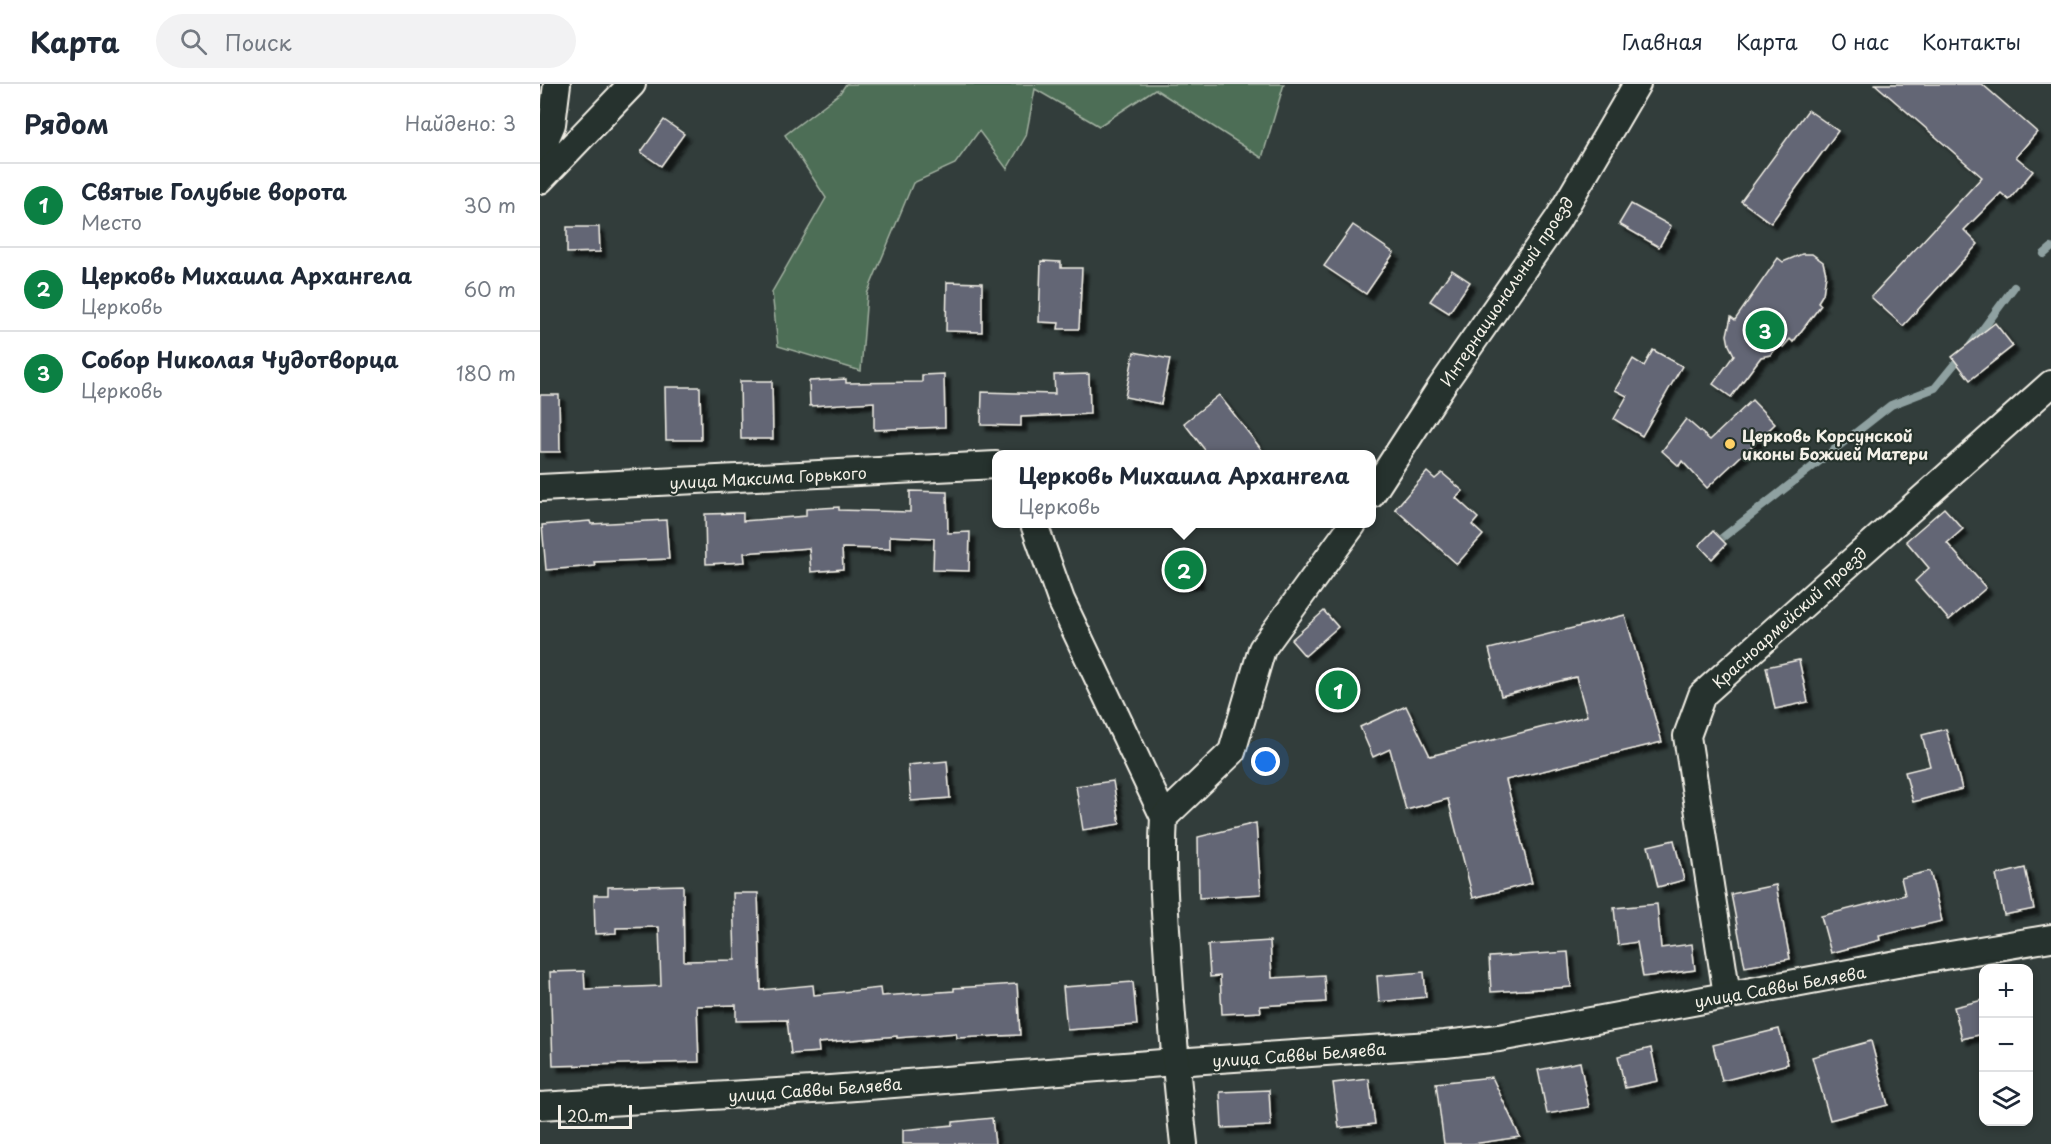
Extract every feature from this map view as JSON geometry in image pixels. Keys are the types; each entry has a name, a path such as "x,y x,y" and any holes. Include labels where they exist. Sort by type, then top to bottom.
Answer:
{"street":[{"path":"540,157 552,124 557,84"},
{"path":"540,180 632,84"},
{"name":"Интернациональный проезд","path":"1376,487 1441,387 1558,219 1637,84"},
{"name":"Красноармейский проезд","path":"1727,995 1687,736 1702,694 2051,384"},
{"name":"улица Максима Горького","path":"540,488 992,465"},
{"path":"1035,528 1061,600 1164,817 1162,858 1174,1062 1184,1144"},
{"path":"1164,817 1232,752 1262,649 1350,528"},
{"name":"улица Саввы Беляева","path":"540,1106 830,1089 1444,1044 1499,1038 2051,938"}],"green space":[{"path":"846,84 1284,84 1262,158 1155,89 1099,126 1035,89 1026,136 1007,169 979,131 955,164 913,183 867,294 861,371 778,346 772,292 826,198 785,135 840,93"}],"building":[{"path":"1875,84 1982,84 2037,132 2016,157 2033,171 2009,200 2001,193 1964,230 1978,244 1903,326 1871,297 1982,177"},
{"path":"1808,110 1838,131 1771,223 1741,201"},
{"path":"664,120 684,134 661,166 641,152"},
{"path":"1631,204 1671,226 1659,247 1619,224"},
{"path":"1353,225 1394,253 1366,294 1324,266"},
{"path":"567,227 599,227 600,252 567,253"},
{"path":"1802,254 1812,254 1823,262 1826,274 1823,294 1818,302 1821,305 1793,342 1790,339 1783,347 1780,345 1770,355 1761,357 1731,397 1713,384 1734,355 1727,335 1731,317 1735,320 1778,258 1783,262"},
{"path":"1041,261 1061,262 1061,268 1082,268 1079,329 1058,329 1059,323 1039,322"},
{"path":"1452,270 1470,282 1449,313 1430,301"},
{"path":"947,282 982,283 982,332 946,331"},
{"path":"1995,323 2013,346 1970,380 1952,357"},
{"path":"1653,350 1682,366 1642,436 1614,419 1627,396 1615,390 1633,359 1644,366"},
{"path":"1134,352 1170,359 1161,404 1125,397"},
{"path":"944,374 945,427 874,430 874,402 810,406 809,381 846,379 846,383 922,382 922,375"},
{"path":"1089,374 1090,414 1021,417 1021,426 981,425 982,392 1055,394 1054,375"},
{"path":"740,381 772,381 773,439 741,439"},
{"path":"665,387 700,387 701,440 666,440"},
{"path":"540,395 559,395 560,452 540,452"},
{"path":"1219,395 1262,450 1205,450 1184,423"},
{"name":"Церковь Корсунской иконы Божией Матери","path":"1752,400 1775,424 1707,488 1682,461 1679,466 1662,451 1686,419 1710,440"},
{"path":"1427,472 1435,479 1442,473 1463,491 1456,498 1478,518 1472,525 1483,535 1457,564 1395,509"},
{"path":"910,491 947,492 948,533 970,532 969,571 933,570 934,538 890,536 890,549 842,548 843,569 811,572 809,548 744,553 745,562 706,564 705,514 743,513 743,521 806,516 806,509 839,507 839,510 910,512"},
{"path":"1944,508 1963,529 1947,543 1986,588 1949,620 1915,581 1929,568 1906,541"},
{"path":"666,520 669,559 594,562 595,566 546,570 542,525 590,521 591,524"},
{"path":"1713,531 1726,544 1712,559 1699,545"},
{"path":"1195,555 1198,583 1172,585 1170,557"},
{"path":"1324,611 1338,627 1305,656 1291,640"},
{"path":"1625,615 1662,742 1506,780 1532,883 1473,898 1448,799 1406,810 1390,749 1373,757 1360,727 1406,706 1430,756 1587,716 1576,677 1501,696 1489,649"},
{"path":"1799,660 1808,702 1775,709 1766,667"},
{"path":"1946,729 1962,789 1913,802 1905,772 1930,766 1922,735"},
{"path":"947,761 950,798 911,801 908,765"},
{"path":"1113,781 1120,824 1083,830 1076,786"},
{"path":"1256,823 1261,894 1199,898 1198,837"},
{"path":"1674,840 1684,880 1658,887 1648,846"},
{"path":"2025,868 2034,909 2004,915 1996,875"},
{"path":"1930,871 1942,921 1879,936 1880,940 1831,953 1821,916 1905,895 1901,878"},
{"path":"683,885 684,961 735,960 733,893 758,893 761,990 813,985 814,995 880,988 881,996 1017,984 1020,1035 957,1038 956,1033 897,1038 897,1036 818,1043 819,1052 791,1054 787,1020 736,1021 736,1005 697,1006 699,1062 553,1066 550,972 584,971 585,989 661,986 659,927 616,928 616,933 595,934 594,895 608,895 608,887"},
{"path":"1776,885 1790,959 1745,967 1731,894"},
{"path":"1657,904 1661,948 1692,944 1695,970 1643,977 1637,942 1618,945 1614,908"},
{"path":"1270,941 1272,978 1324,975 1326,1002 1260,1006 1261,1012 1222,1014 1220,976 1210,977 1208,945"},
{"path":"1568,952 1571,987 1491,992 1489,957"},
{"path":"1424,972 1426,997 1379,1002 1377,976"},
{"path":"1133,982 1137,1025 1067,1030 1063,987"},
{"path":"1979,1001 1979,1035 1962,1039 1954,1007"},
{"path":"1779,1029 1788,1064 1722,1081 1713,1045"},
{"path":"1871,1041 1888,1105 1830,1120 1812,1057"},
{"path":"1651,1048 1658,1081 1625,1088 1618,1056"},
{"path":"1580,1062 1589,1107 1547,1114 1538,1070"},
{"path":"1492,1077 1520,1137 1473,1144 1444,1144 1436,1083"},
{"path":"1369,1079 1375,1124 1339,1128 1333,1083"},
{"path":"1269,1090 1271,1126 1222,1128 1220,1092"},
{"path":"992,1118 995,1144 903,1144 903,1130"}],"waterway":[{"path":"2044,254 2051,248"},
{"path":"1971,345 2014,287"},
{"path":"1713,545 1891,405 1935,388 1961,356"}],"place":[{"name":"Собор Николая Чудотворца","path":"1765,330"},
{"name":"Церковь Корсунской иконы Божией Матери","path":"1730,444"},
{"name":"Церковь Михаила Архангела","path":"1184,570"},
{"name":"Святые Голубые ворота","path":"1338,690"}]}
